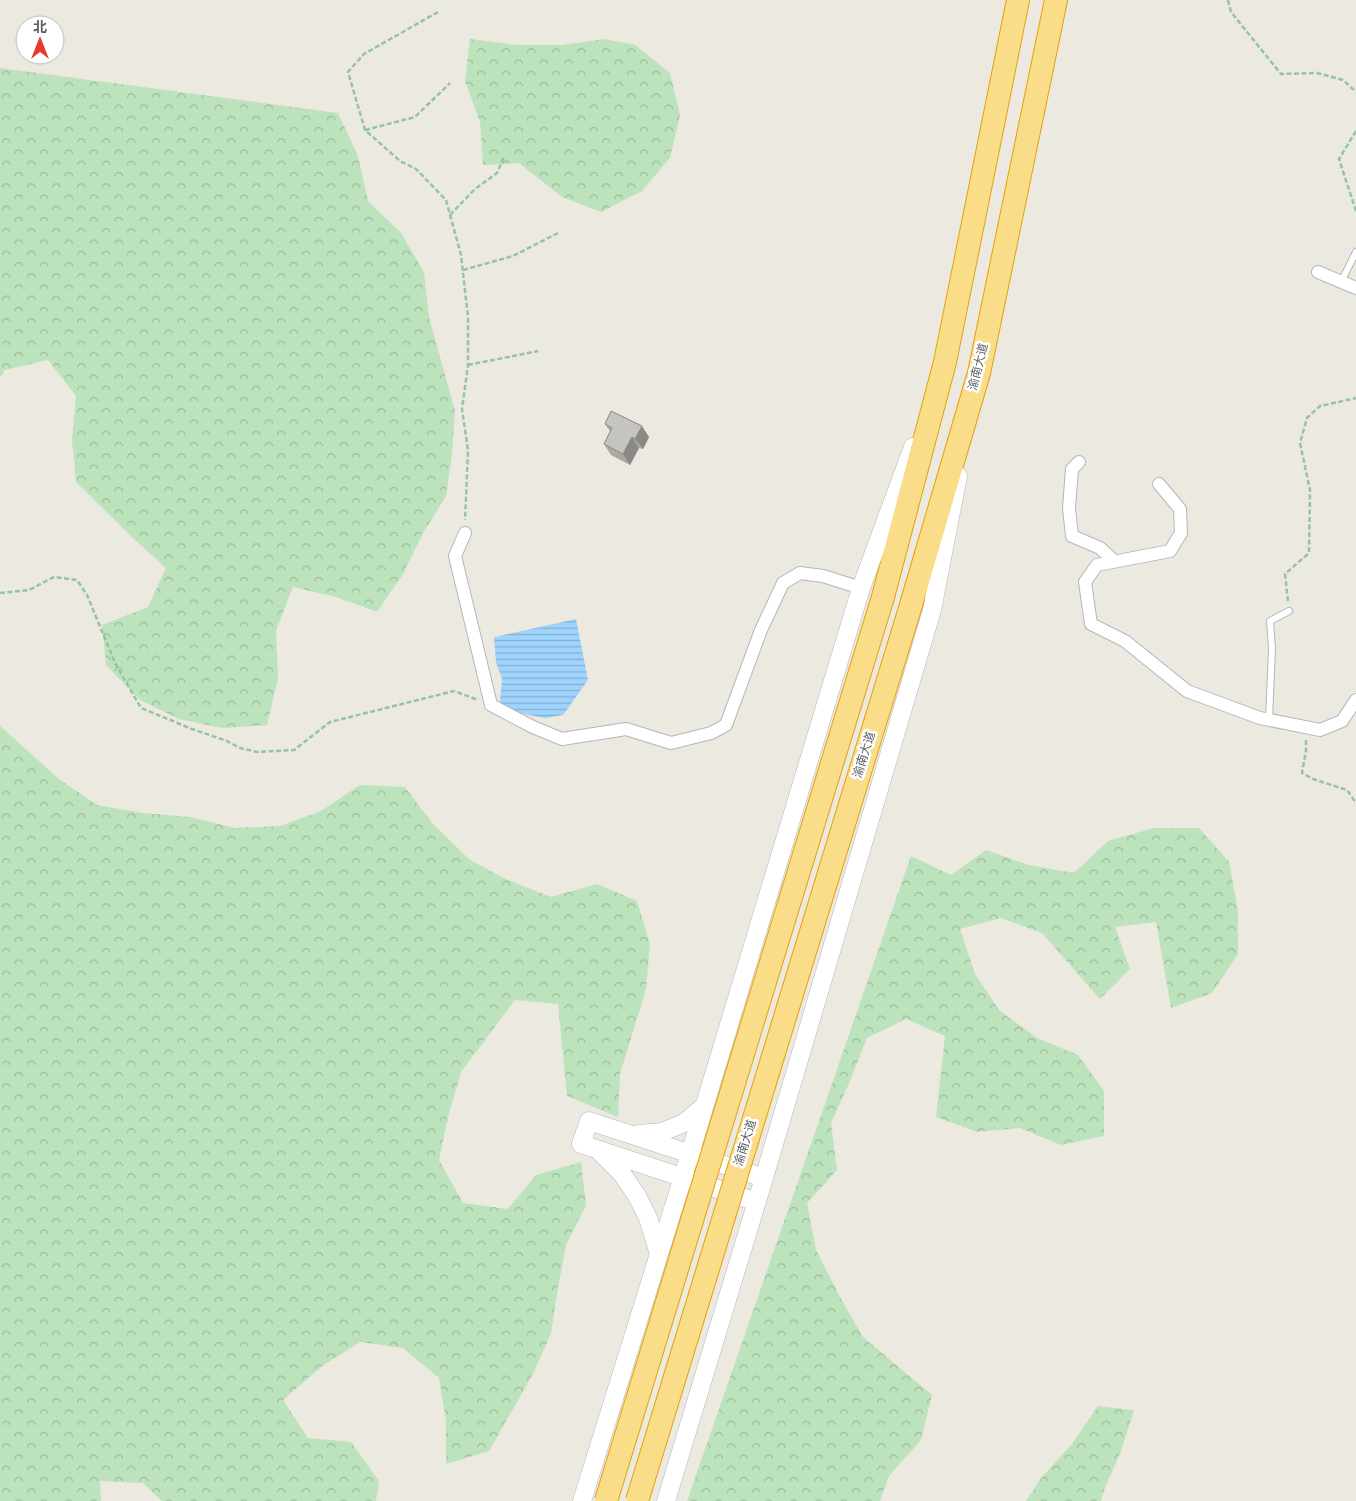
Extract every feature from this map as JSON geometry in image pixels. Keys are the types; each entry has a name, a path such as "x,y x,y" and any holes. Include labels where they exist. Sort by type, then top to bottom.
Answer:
{"highway":[{"path":"606,1501 883,597 945,362 1018,0"},
{"name":"渝南大道","path":"637,1501 911,605 979,373 1056,0"}],"main road":[{"path":"582,1501 683,1178 861,588 945,362"},
{"path":"666,1501 757,1202 932,610 979,373"},
{"path":"628,1134 662,1132 684,1123 704,1105"},
{"path":"757,1202 581,1144 589,1121 764,1178"},
{"path":"599,1151 623,1175 637,1196 648,1218 659,1254"}],"street":[{"path":"1318,272 1356,288"},
{"path":"1079,462 1072,469 1069,508 1072,536 1100,548 1114,561"},
{"path":"1159,484 1180,509 1181,533 1170,551 1097,565 1085,582 1091,624 1125,642 1187,691 1260,718 1320,730 1342,721 1356,700"},
{"path":"466,533 455,556 491,705 562,739 626,729 671,743 711,733 726,725 761,630 783,583 800,574 823,576 861,588"}],"lane":[{"path":"1341,282 1356,252"},
{"path":"1269,720 1272,648 1270,621 1289,612"}],"path":[{"path":"1228,0 1231,12 1282,74 1317,73 1343,80 1356,92"},
{"path":"438,12 364,54 348,72 365,130 400,162 416,169 446,200 461,255 468,317 468,365 462,410 468,450 466,533"},
{"path":"365,130 415,117 450,83"},
{"path":"1356,131 1339,159 1356,211"},
{"path":"450,216 474,190 497,173 504,157"},
{"path":"463,270 513,256 558,233"},
{"path":"468,365 538,351"},
{"path":"1289,612 1285,574 1309,553 1310,490 1300,443 1307,418 1320,406 1356,398"},
{"path":"0,593 29,590 54,577 76,580 87,596 116,665 141,708 227,741 240,748 257,752 294,750 330,722 454,691 491,705"},
{"path":"1305,727 1306,751 1302,773 1313,779 1347,790 1356,803"}],"green space":[{"path":"470,39 517,45 562,45 604,39 635,45 670,73 680,115 670,158 642,191 601,212 562,197 519,163 483,165 480,122 465,81"},
{"path":"0,68 338,113 358,156 368,201 401,233 424,272 429,317 455,411 452,454 446,496 422,535 403,574 377,612 336,597 293,587 276,631 278,678 267,725 222,728 179,719 140,700 106,665 102,625 148,607 166,568 76,482 72,439 76,396 48,360 5,370 0,378"},
{"path":"0,726 59,779 97,805 143,813 190,817 235,828 280,826 321,811 360,785 405,787 433,824 470,860 508,880 551,897 597,884 637,901 650,944 646,989 620,1074 618,1117 567,1096 558,1004 515,1000 461,1072 448,1117 439,1160 463,1203 508,1209 536,1175 581,1162 586,1205 566,1245 551,1333 534,1372 489,1451 446,1464 446,1421 439,1378 403,1348 360,1342 321,1367 283,1400 308,1438 351,1442 379,1481 376,1501 162,1501 143,1483 100,1481 101,1501 0,1501"},
{"path":"1154,828 1199,828 1229,862 1238,910 1238,954 1212,993 1171,1008 1156,922 1115,927 1130,969 1100,999 1042,933 1001,918 960,929 975,974 999,1010 1037,1038 1078,1055 1104,1091 1104,1136 1061,1145 1020,1128 977,1132 936,1117 945,1036 906,1019 867,1038 831,1123 837,1170 807,1203 816,1250 863,1337 932,1395 921,1440 889,1476 880,1501 687,1501 911,856 951,875 986,850 1029,865 1074,873 1108,841"},
{"path":"1098,1406 1134,1410 1121,1451 1101,1501 1026,1501 1042,1477 1072,1444"}],"water":[{"path":"576,619 588,680 563,715 545,718 508,711 500,701 502,679 496,662 494,637"}],"building":[{"path":"611,411 642,426 635,439 632,437 623,454 604,444 612,428 605,424"}]}
